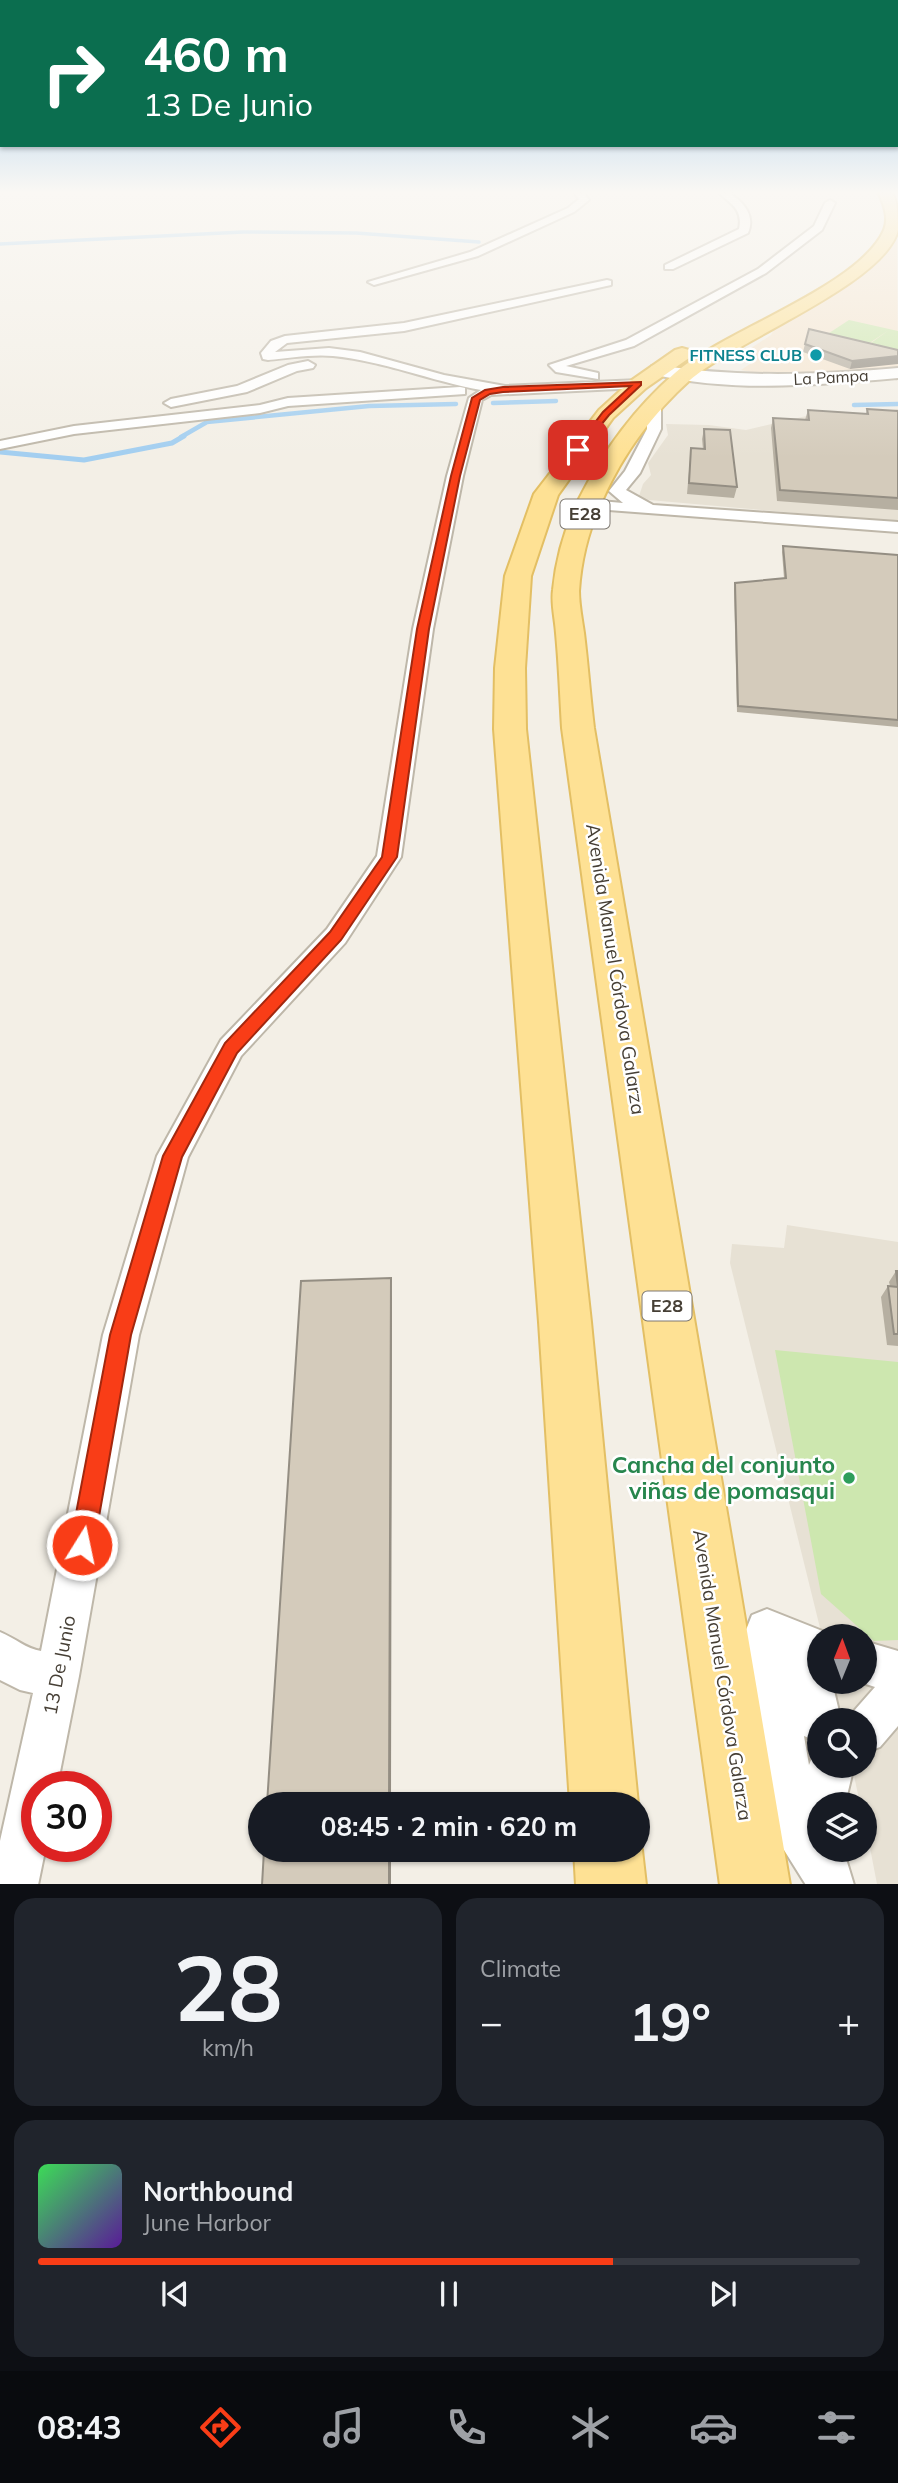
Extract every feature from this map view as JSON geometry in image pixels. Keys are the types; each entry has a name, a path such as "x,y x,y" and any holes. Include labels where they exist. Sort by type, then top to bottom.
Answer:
{"main road":[{"name":"Avenida Manuel Córdova Galarza","path":"603,1792 565,1322 510,729 510,668 517,576 545,494 606,414 746,317 812,282"},
{"name":"Avenida Manuel Córdova Galarza","path":"755,1884 578,728 566,591 575,543 601,501 650,384 771,323 837,282"},
{"path":"746,317 771,323"},
{"path":"609,1862 611,1884"}],"street":[{"path":"650,384 605,380 561,369 556,365 631,343 742,282"},
{"path":"495,390 360,356 329,352 278,357 268,356 267,353 275,344 285,340 404,327 459,313 607,284"},
{"name":"La Pampa","path":"721,350 724,366 731,371 765,380"},
{"path":"127,425 122,418 124,414 152,406 228,393 271,378 283,369 301,365 402,367"},
{"name":"La Pampa","path":"650,384 898,373"},
{"path":"0,445 74,430 260,409 288,402 452,390 650,384"},
{"name":"13 De Junio","path":"14,1884 58,1676 121,1335 173,1156 231,1048 336,936 389,857 423,629 450,501 476,398 495,390"},
{"path":"601,501 654,509 898,527"},
{"path":"601,501 631,501 654,509"},
{"path":"796,1641 816,1708"},
{"path":"796,1641 795,1826 829,1871"},
{"path":"0,1653 20,1669 58,1676"},
{"path":"877,1666 898,1672"},
{"path":"877,1716 898,1693"}],"shaded area":[{"path":"847,282 897,282 898,368 813,374 761,374 741,370 756,360 739,356 771,335 777,325"},
{"path":"898,409 898,522 638,499 643,484 651,475 648,463 668,435 666,424 709,425 746,430 819,413 876,413"},
{"path":"787,1225 898,1242 898,1884 877,1884 873,1862 877,1862 877,1792 857,1792 855,1778 877,1778 877,1708 838,1708 836,1694 877,1694 877,1624 819,1624 730,1263 732,1244 784,1248"}],"green space":[{"path":"849,320 898,331 898,356 864,348 889,330 862,348 820,339"},
{"name":"Cancha del conjunto viñas de pomasqui","path":"775,1350 898,1362 898,1640 877,1641 877,1624 855,1624 821,1594"}],"building":[{"path":"809,329 898,350 898,356 852,361 805,344"},
{"path":"867,409 898,411 898,498 780,490 773,418 809,420 808,410 868,414"},
{"path":"704,429 730,430 737,487 689,483 691,448 705,449"},
{"path":"783,546 898,555 898,720 738,706 735,583 786,578"},
{"path":"391,1278 389,1792 268,1792 301,1281"},
{"path":"888,1286 898,1287 898,1334 894,1334"},
{"path":"263,1862 389,1862 389,1884 262,1884"}],"waterway":[{"path":"493,403 556,401"},
{"path":"181,437 207,422 369,406 456,404"},
{"path":"854,405 898,404"},
{"path":"0,452 84,460 172,443 184,436"}],"place":[{"name":"FITNESS CLUB","path":"816,355"},
{"name":"Cancha del conjunto viñas de pomasqui","path":"849,1478"}],"route":[{"path":"82,1545 121,1335 173,1156 231,1048 336,936 389,857 423,629 455,476 476,398 488,391 639,384 606,414 578,450"}]}
